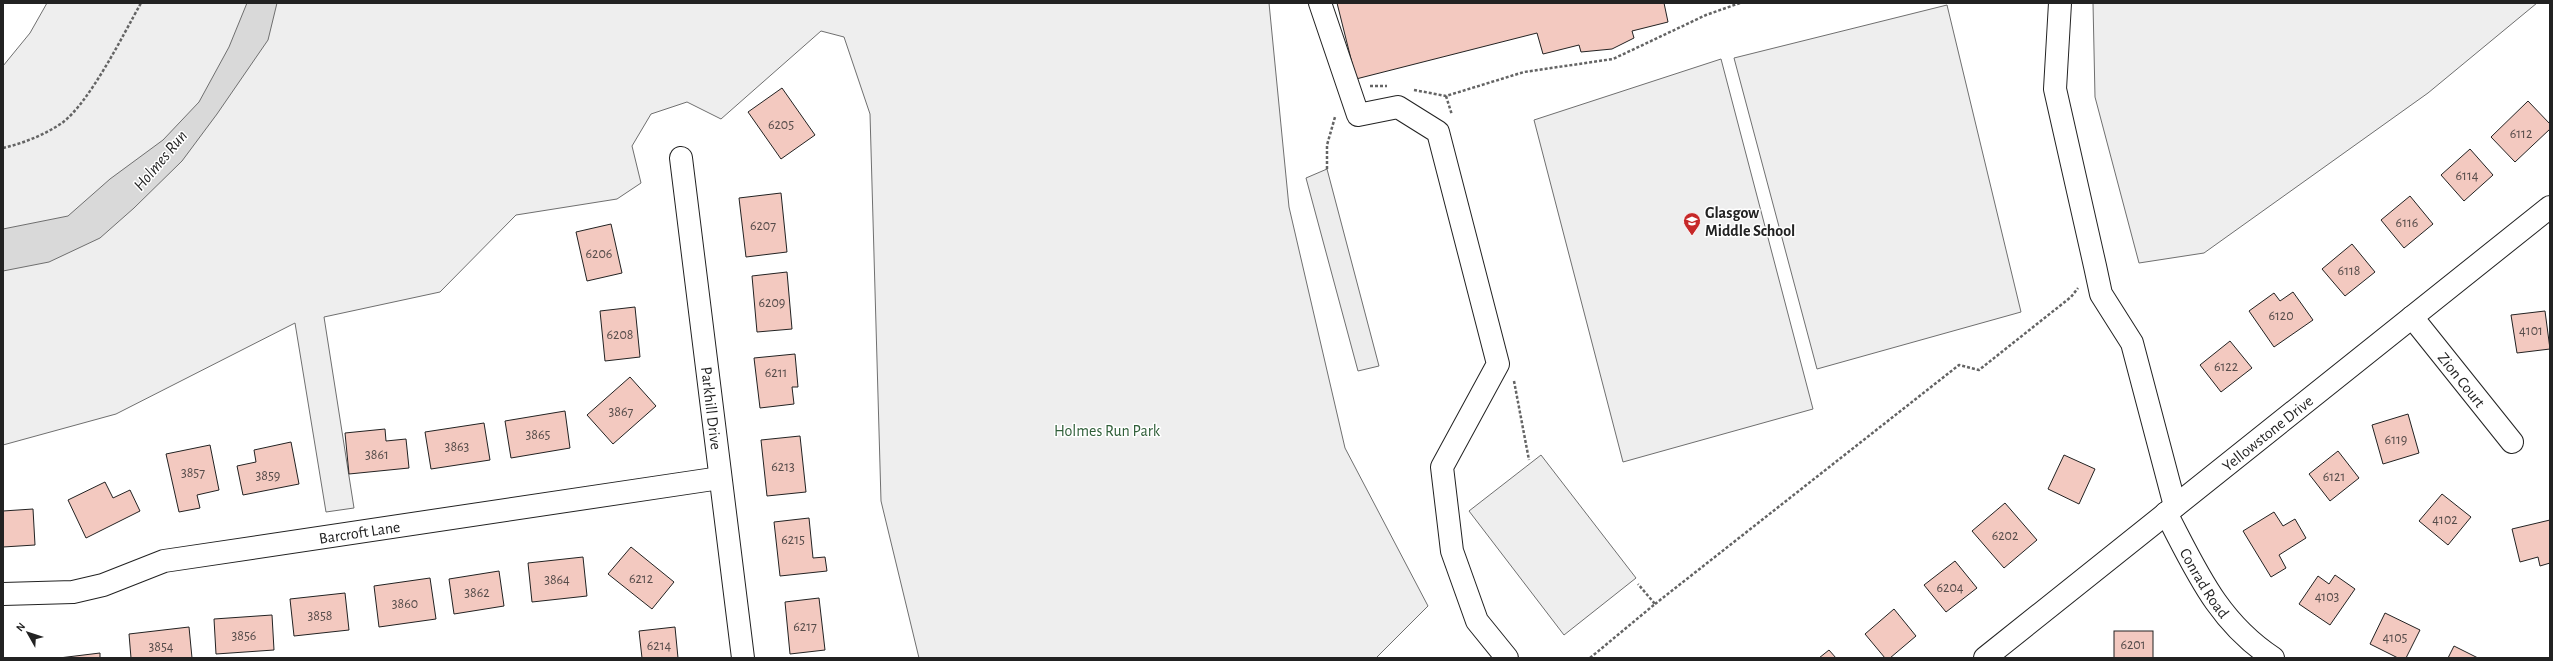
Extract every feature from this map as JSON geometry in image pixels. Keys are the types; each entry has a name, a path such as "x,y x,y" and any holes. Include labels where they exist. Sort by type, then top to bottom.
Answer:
{"street":[{"path":"1320,3 1358,115 1398,107 1438,132 1498,364 1442,467 1452,551 1477,621 1507,658"},
{"name":"Conrad Road","path":"2060,3 2055,89 2101,294 2132,343 2170,510 2209,597 2228,622 2272,658"},
{"name":"Parkhill Drive","path":"681,158 743,658"},
{"name":"Yellowstone Drive","path":"1985,658 2550,207"},
{"name":"Zion Court","path":"2412,317 2512,442"},
{"name":"Barcroft Lane","path":"3,594 73,592 103,585 164,561 720,478"}],"path":[{"path":"3,148 25,143 62,122 88,93 141,3"},
{"path":"1408,89 1446,96 1524,72 1613,59 1706,14 1740,3"},
{"path":"1362,86 1393,86"},
{"path":"1327,169 1327,146 1337,111"},
{"path":"1590,658 1655,604 1959,365 1979,370 2071,296 2081,284"},
{"path":"1509,384 1514,378 1529,460"},
{"path":"1638,584 1655,604"}],"green space":[{"name":"Holmes Run Park","path":"47,3 1269,3 1289,207 1345,448 1428,606 1376,658 919,658 881,501 870,114 844,37 821,31 721,119 687,102 651,114 632,146 641,183 617,199 516,215 440,292 324,317 354,508 326,512 295,323 116,414 3,445 3,66 30,33"},
{"path":"2093,3 2537,3 2428,93 2204,253 2139,263 2095,97"},
{"path":"1947,5 2021,312 1817,369 1734,58"},
{"path":"1721,59 1813,409 1623,462 1534,120"},
{"path":"1541,455 1636,578 1564,635 1469,511"}],"shaded area":[{"path":"1327,169 1379,366 1358,371 1306,178"}],"water":[{"name":"Holmes Run","path":"247,3 277,3 268,40 217,114 182,161 134,208 100,238 49,262 3,271 3,229 68,216 110,179 163,140 199,102 229,47"}],"building":[{"path":"1337,3 1664,3 1668,22 1632,31 1634,38 1612,49 1581,52 1579,45 1543,54 1537,33 1356,79"},
{"path":"782,88 815,135 781,159 748,112"},
{"path":"2528,101 2550,124 2550,129 2515,162 2491,137"},
{"path":"2470,149 2493,175 2464,201 2441,175"},
{"path":"781,193 787,252 746,257 739,198"},
{"path":"2410,196 2433,224 2404,248 2381,220"},
{"path":"611,224 622,273 587,281 576,232"},
{"path":"2352,244 2375,272 2345,296 2322,269"},
{"path":"787,272 792,329 757,332 752,276"},
{"path":"2293,292 2313,320 2274,347 2249,311 2274,293 2280,301"},
{"path":"635,307 640,357 605,361 600,311"},
{"path":"2545,311 2550,349 2517,353 2511,315"},
{"path":"2230,341 2252,368 2221,392 2200,365"},
{"path":"795,354 798,387 792,387 794,404 760,408 754,358"},
{"path":"630,377 656,406 613,444 587,415"},
{"path":"565,411 570,448 511,458 505,421"},
{"path":"2408,414 2419,453 2383,464 2372,425"},
{"path":"484,423 490,460 431,469 425,432"},
{"path":"385,429 386,441 406,439 409,468 349,474 345,433"},
{"path":"800,436 806,492 767,496 761,440"},
{"path":"291,442 299,484 243,495 237,466 256,462 254,450"},
{"path":"210,445 219,490 197,495 200,508 179,512 166,454"},
{"path":"2338,451 2359,478 2330,501 2309,474"},
{"path":"2064,455 2095,469 2079,504 2048,489"},
{"path":"105,482 113,498 130,490 140,511 86,538 68,500"},
{"path":"2442,494 2471,517 2448,545 2419,521"},
{"path":"2005,503 2037,540 2004,568 1972,531"},
{"path":"33,509 35,545 3,547 3,511"},
{"path":"2274,512 2283,526 2295,519 2306,538 2279,555 2286,568 2271,577 2243,531"},
{"path":"809,518 813,558 825,557 827,571 780,576 774,522"},
{"path":"2550,520 2550,563 2540,566 2538,557 2520,562 2512,529"},
{"path":"631,547 674,582 652,609 608,574"},
{"path":"583,557 587,596 532,602 528,563"},
{"path":"1955,561 1977,588 1946,612 1924,585"},
{"path":"499,571 504,606 454,614 449,579"},
{"path":"2335,575 2355,589 2330,625 2299,604 2318,576 2329,584"},
{"path":"430,578 436,619 379,627 374,586"},
{"path":"345,593 349,630 294,636 290,599"},
{"path":"819,598 825,650 790,654 785,602"},
{"path":"1894,609 1916,636 1890,658 1885,658 1865,634"},
{"path":"2385,613 2420,630 2406,658 2398,658 2370,644"},
{"path":"272,615 274,650 216,654 214,619"},
{"path":"189,627 192,658 131,658 129,634"},
{"path":"675,627 678,658 642,658 639,631"},
{"path":"2114,631 2153,631 2153,658 2114,658"},
{"path":"2454,646 2478,658 2448,658"},
{"path":"1829,650 1836,658 1819,658"},
{"path":"100,653 100,658 59,658"}],"place":[{"name":"Glasgow Middle School","path":"1692,236"}]}
